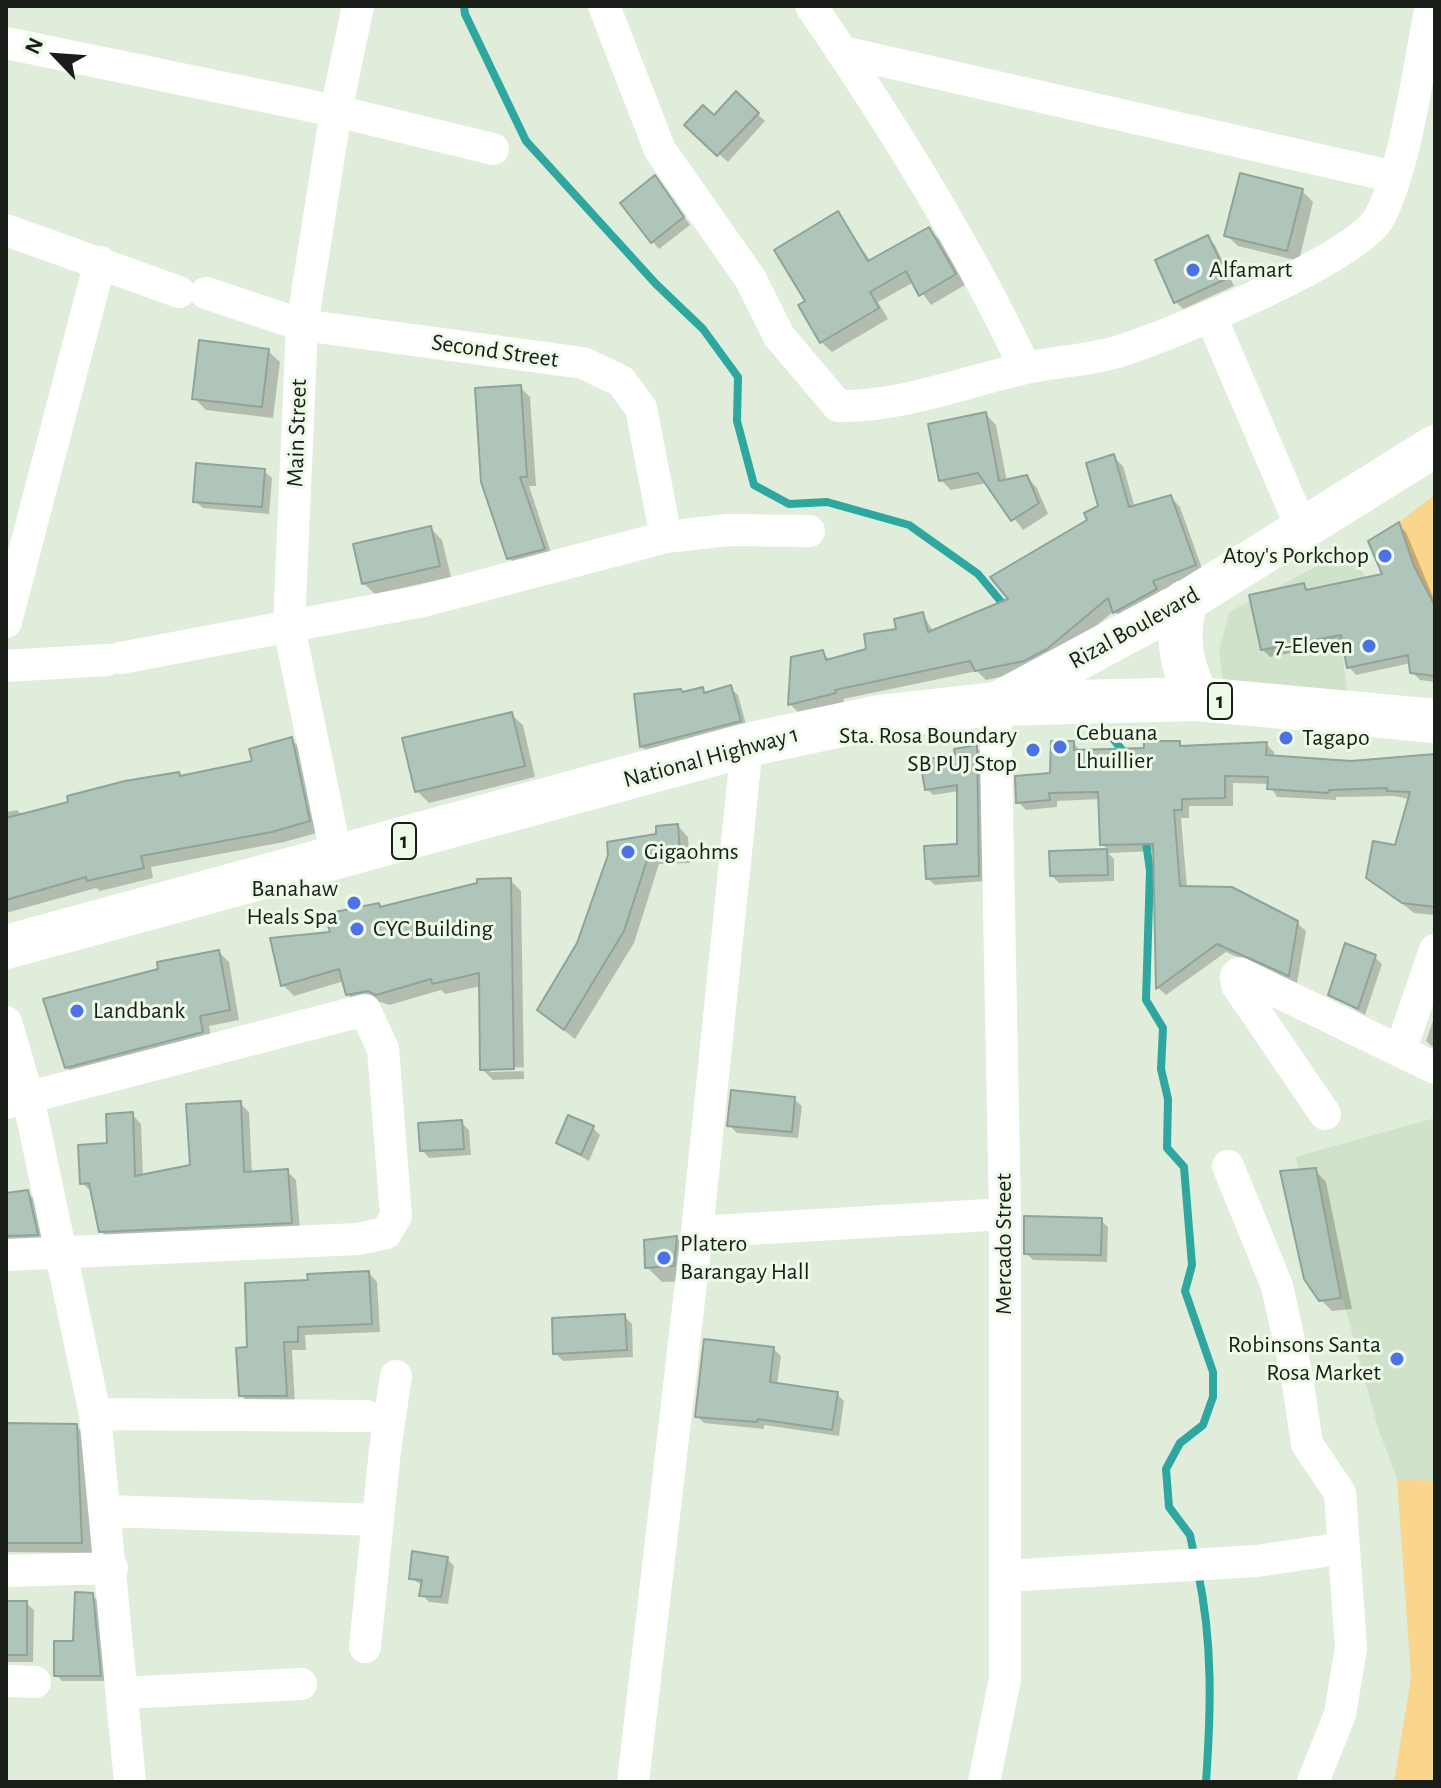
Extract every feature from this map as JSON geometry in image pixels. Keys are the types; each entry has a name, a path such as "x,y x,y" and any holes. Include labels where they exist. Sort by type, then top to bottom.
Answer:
{"highway":[{"path":"1185,602 1178,628 1182,667 1198,699"},
{"name":"National Highway 1","path":"6,947 747,745 879,717 995,704 1198,699 1435,721"}],"main road":[{"name":"Rizal Boulevard","path":"995,704 1185,602 1435,446"}],"street":[{"name":"Main Street","path":"337,859 289,627 302,325 336,111 358,6"},
{"path":"604,6 660,150 750,278 779,336 838,406 871,407 1025,368 1120,352 1211,317 1352,246 1378,220 1395,177 1431,6"},
{"path":"811,6 940,208 994,302 1025,368"},
{"path":"6,43 336,111 493,149"},
{"path":"843,52 1395,177"},
{"name":"Second Street","path":"6,230 302,325 583,363 621,381 641,408 666,537"},
{"path":"6,622 100,262"},
{"path":"1211,317 1302,529"},
{"path":"6,666 114,659 423,601 666,537 728,530 809,531"},
{"name":"Mercado Street","path":"984,1782 1005,1679 1005,1214 995,704"},
{"path":"633,1782 697,1232 747,745"},
{"path":"1401,1049 1435,950"},
{"path":"1325,1114 1237,985 1236,976 1239,973 1435,1068"},
{"path":"6,1255 358,1239 386,1233 396,1216 383,1049 365,1010 17,1100"},
{"path":"6,1022 17,1100 61,1252 95,1414 107,1511 130,1782"},
{"path":"1228,1166 1277,1286 1297,1377 1307,1444 1339,1487 1351,1648 1340,1714 1313,1782"},
{"path":"697,1232 1005,1214"},
{"path":"365,1647 377,1520 396,1376"},
{"path":"95,1414 366,1416"},
{"path":"107,1511 377,1520"},
{"path":"1005,1576 1257,1561 1344,1548"},
{"path":"6,1571 112,1568"},
{"path":"122,1693 301,1684"}],"shaded area":[{"path":"1435,495 1435,604 1402,616 1430,597 1414,566 1399,522"},
{"path":"1348,550 1386,609 1338,617 1347,691 1224,688 1219,652 1229,612"},
{"name":"Robinsons Santa Rosa Market","path":"1435,1118 1435,1481 1397,1479 1377,1425 1341,1292 1295,1157"},
{"path":"1397,1479 1435,1481 1435,1782 1394,1782 1411,1677"}],"building":[{"path":"736,91 759,113 717,156 684,125 703,105 714,115"},
{"path":"1240,173 1303,189 1287,251 1224,236"},
{"path":"655,175 684,217 651,243 620,203"},
{"path":"838,211 868,261 929,227 956,274 919,296 906,271 870,292 879,308 820,343 798,305 805,301 774,250"},
{"path":"1208,235 1228,278 1174,303 1155,260"},
{"path":"199,340 269,349 262,407 192,399"},
{"path":"521,385 527,477 520,477 545,549 507,559 481,482 475,388"},
{"path":"986,412 999,481 1027,475 1039,503 1011,521 978,473 939,481 928,424"},
{"path":"1114,454 1129,507 1171,495 1196,565 1153,581 1157,589 1113,613 1108,598 1047,649 1024,661 975,671 970,661 835,690 836,693 788,705 791,657 823,650 826,660 866,649 864,634 896,629 894,619 923,612 928,632 1008,599 990,577 1087,520 1084,513 1098,506 1086,463"},
{"path":"196,463 265,469 262,507 193,502"},
{"path":"1399,522 1414,566 1435,606 1435,676 1410,673 1408,655 1347,668 1341,635 1261,650 1249,595 1304,583 1306,590 1382,574 1368,541"},
{"path":"431,526 440,566 362,584 353,544"},
{"path":"731,685 741,721 640,747 634,694 681,689 682,692 703,687 704,693"},
{"path":"512,712 525,766 415,792 402,738"},
{"path":"292,737 310,821 272,832 141,856 144,868 87,881 86,877 6,900 6,818 68,802 67,796 125,781 179,772 180,776 252,761 249,749"},
{"path":"1051,741 1074,741 1074,750 1144,748 1144,741 1180,741 1180,746 1267,742 1266,755 1351,761 1435,754 1435,907 1402,903 1366,878 1373,841 1395,845 1410,792 1387,791 1387,788 1329,790 1328,793 1267,789 1268,777 1225,776 1225,798 1182,799 1182,810 1174,810 1180,886 1232,887 1298,921 1289,976 1217,944 1156,989 1153,844 1100,845 1098,792 1049,793 1050,800 1016,803 1015,776 1050,773"},
{"path":"977,745 979,876 926,879 924,846 957,844 957,785 925,790 920,760 955,755 954,749"},
{"path":"678,824 680,853 649,854 624,931 564,1030 537,1010 577,943 608,855 607,842 656,834 656,826"},
{"path":"1107,849 1108,875 1050,876 1049,851"},
{"path":"511,878 514,1069 480,1070 479,973 432,984 431,979 376,995 368,991 346,995 339,969 281,986 270,938 330,932 325,914 379,903 380,907 477,883 477,879"},
{"path":"1345,943 1376,955 1358,1009 1328,995"},
{"path":"219,950 230,1010 200,1016 203,1032 65,1068 43,999 158,969 157,962"},
{"path":"731,1090 795,1097 792,1132 727,1126"},
{"path":"241,1101 244,1172 288,1169 292,1223 99,1232 89,1183 80,1184 78,1145 107,1143 106,1114 133,1112 135,1176 190,1165 186,1104"},
{"path":"568,1115 594,1126 581,1155 556,1143"},
{"path":"462,1120 464,1149 420,1151 418,1123"},
{"path":"1316,1168 1341,1298 1319,1301 1304,1279 1280,1171"},
{"path":"28,1190 38,1235 6,1236 6,1193"},
{"path":"1024,1216 1102,1218 1101,1255 1024,1254"},
{"name":"Platero Barangay Hall","path":"677,1236 674,1266 645,1268 644,1240"},
{"path":"369,1271 372,1324 298,1327 298,1342 284,1342 287,1396 239,1396 236,1348 247,1347 245,1283 308,1280 307,1274"},
{"path":"625,1314 627,1350 553,1354 552,1318"},
{"path":"704,1339 774,1347 770,1382 838,1392 832,1430 758,1419 757,1422 695,1417"},
{"path":"6,1423 77,1424 82,1543 6,1543"},
{"path":"412,1551 448,1557 441,1597 419,1596 422,1580 409,1579"},
{"path":"75,1592 93,1593 101,1676 54,1676 54,1641 73,1641"},
{"path":"6,1601 27,1601 27,1655 6,1655"}],"waterway":[{"path":"464,6 465,14 526,141 656,284 703,329 738,377 737,421 754,485 789,504 827,502 909,525 978,574 1008,610"},
{"path":"1109,734 1128,757"},
{"path":"1145,835 1150,871 1146,1000 1163,1028 1161,1069 1168,1099 1167,1148 1184,1167 1192,1265 1185,1291 1213,1372 1213,1397 1203,1425 1180,1443 1166,1469 1169,1507 1190,1535 1195,1559"},
{"path":"1198,1572 1210,1677 1206,1782"}],"place":[{"name":"Alfamart","path":"1193,270"},
{"name":"Atoy's Porkchop","path":"1385,556"},
{"name":"7-Eleven","path":"1369,646"},
{"name":"Tagapo","path":"1286,738"},
{"name":"Cebuana Lhuillier","path":"1060,747"},
{"name":"Sta. Rosa Boundary SB PUJ Stop","path":"1033,750"},
{"name":"Gigaohms","path":"628,852"},
{"name":"Banahaw Heals Spa","path":"354,903"},
{"name":"CYC Building","path":"357,929"},
{"name":"Landbank","path":"77,1011"},
{"name":"Platero Barangay Hall","path":"664,1258"},
{"name":"Robinsons Santa Rosa Market","path":"1397,1359"}]}
